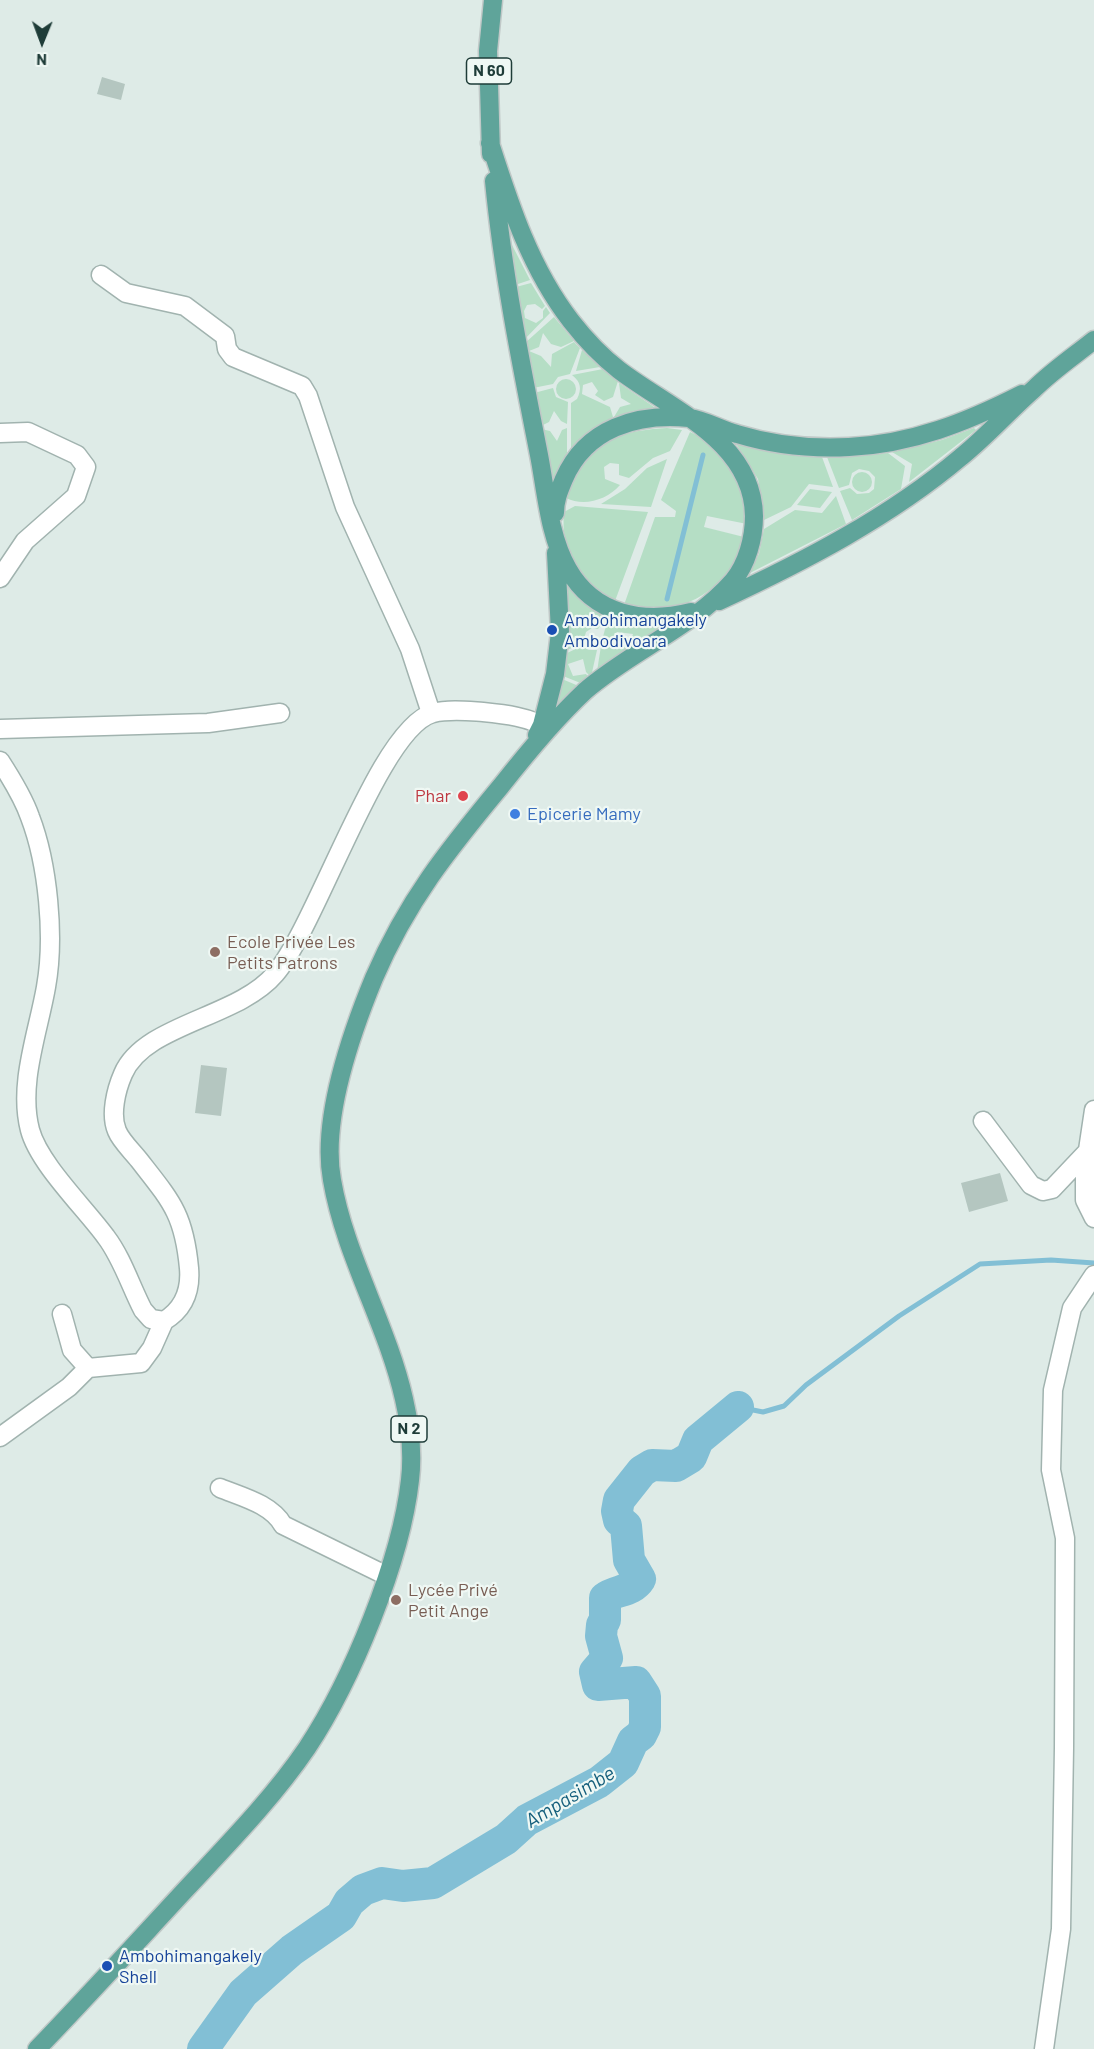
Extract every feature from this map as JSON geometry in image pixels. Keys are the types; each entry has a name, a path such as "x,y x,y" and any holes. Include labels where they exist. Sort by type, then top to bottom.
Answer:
{"main road":[{"name":"N 60","path":"490,143 488,51 493,0"},
{"path":"490,143 513,218 526,245 571,321 618,369 691,418 728,449 747,479 754,509 753,531 747,556 736,577 706,607 669,617 646,619 623,615 605,605 577,581 567,568 555,537 523,378 500,242 490,143"},
{"path":"545,727 588,689 638,651 706,607 764,580 902,501 960,459 1003,421 1034,388 1094,340"},
{"path":"545,727 560,632 555,500 570,465 585,445 611,427 644,420 691,418 756,440 797,447 849,447 892,442 934,433 981,415 1034,388"},
{"name":"N 2","path":"37,2049 225,1847 292,1769 319,1729 340,1687 387,1576 405,1513 411,1474 409,1428 395,1368 345,1227 332,1178 331,1132 337,1099 372,984 399,924 436,865 528,753 545,727"}],"street":[{"path":"101,275 126,293 185,306 225,336 227,349 233,357 302,386 308,396 345,507 410,649 431,713"},
{"path":"0,433 28,432 77,455 86,467 76,496 25,542 0,578"},
{"path":"0,1437 69,1387 88,1368 141,1363 152,1348 164,1321 178,1312 186,1297 190,1278 186,1235 173,1204 117,1132 112,1116 123,1073 137,1054 155,1040 249,998 275,975 297,945 375,779 392,751 412,728 431,713 460,710 499,714 545,727"},
{"path":"0,729 208,723 280,713"},
{"path":"0,761 30,816 42,865 49,922 47,985 32,1057 26,1106 31,1132 41,1154 108,1240 143,1310 151,1319 164,1321"},
{"path":"1094,1110 1087,1152 1085,1200 1094,1218"},
{"path":"983,1121 1030,1185 1043,1191 1052,1189 1087,1152"},
{"path":"1044,2049 1061,1929 1064,1748 1065,1538 1051,1470 1053,1390 1072,1308 1094,1275"},
{"path":"62,1314 72,1350 88,1368"},
{"path":"220,1488 265,1507 277,1515 283,1525 387,1576"}],"green space":[{"path":"512,245 530,280 515,285 510,246"},
{"path":"531,283 545,306 542,309 535,304 527,305 524,311 525,318 536,323 543,318 543,311 546,307 550,313 524,340 516,287"},
{"path":"554,317 574,341 561,347 551,344 543,333 539,347 529,351 541,356 551,367 552,354 574,342 580,348 570,374 558,377 553,384 533,388 525,343"},
{"path":"582,350 600,367 576,371"},
{"path":"603,369 618,381 613,397 604,401 595,395 598,391 592,382 583,385 582,394 610,407 613,417 587,433 571,451 571,403 577,399 580,392 579,383 572,375"},
{"path":"566,379 573,382 576,389 573,396 566,399 559,396 556,389 559,382"},
{"path":"619,383 657,409 614,417 620,407 631,404 621,398"},
{"path":"553,388 556,397 568,402 567,424 561,421 554,411 549,422 541,426 534,393"},
{"path":"567,428 567,453 551,485 541,429 550,431 557,441 562,430"},
{"path":"667,428 682,430 670,451 653,458 629,478 619,475 619,464 610,463 604,467 605,479 620,485 609,495 588,502 566,498 568,487 581,463 601,445 625,434"},
{"path":"974,428 976,430 909,482 912,464 892,452 942,440"},
{"path":"690,432 716,448 732,469 741,495 747,524 707,516 704,527 744,537 740,551 725,576 703,595 689,602 661,609 624,605 655,517 675,517 676,511 661,500"},
{"path":"735,442 784,454 822,457 833,487 809,484 791,507 764,520 758,479"},
{"path":"888,453 905,466 901,489 852,520 840,491 850,488 857,494 869,493 874,489 875,477 869,471 859,469 852,473 849,485 839,488 827,457"},
{"path":"667,459 651,507 601,504 625,489 647,468"},
{"path":"862,472 869,475 872,482 869,489 862,492 855,489 852,482 855,475"},
{"path":"810,489 832,492 820,508 797,505"},
{"path":"836,496 846,524 748,574 759,554 764,529 795,510 822,513"},
{"path":"575,506 648,512 615,601 603,594 582,575 569,553 565,540 564,512"},
{"path":"564,578 607,615 598,629 592,628 586,632 583,643 565,651"},
{"path":"610,616 631,625 662,627 633,647 629,645 633,634 617,632 611,646 631,648 597,672 603,636"},
{"path":"584,645 589,650 597,650 591,677 586,672 583,659 568,664 573,676 586,674 590,679 583,684 563,676 565,654"},
{"path":"562,679 581,687 553,712"}],"building":[{"path":"102,77 125,84 121,100 97,94"},
{"path":"201,1065 227,1068 221,1116 195,1113"},
{"path":"1000,1173 1008,1201 969,1212 961,1183"}],"waterway":[{"path":"667,599 703,455"},
{"path":"738,1407 763,1412 784,1406 806,1385 899,1316 980,1264 1051,1260 1094,1263"},
{"name":"Ampasimbe","path":"203,2049 243,1993 292,1950 341,1916 349,1902 363,1890 382,1883 403,1886 433,1883 506,1839 527,1820 599,1782 623,1763 633,1741 641,1735 645,1727 645,1696 636,1682 598,1685 595,1672 607,1658 601,1636 605,1620 605,1598 628,1589 640,1579 629,1560 626,1526 619,1520 617,1511 619,1500 642,1471 652,1465 676,1466 691,1457 698,1440 738,1407"}],"place":[{"name":"Ambohimangakely Ambodivoara","path":"552,630"},
{"name":"Phar","path":"463,796"},
{"name":"Epicerie Mamy","path":"515,814"},
{"name":"Ecole Privée Les Petits Patrons","path":"215,952"},
{"name":"Lycée Privé Petit Ange","path":"396,1600"},
{"name":"Ambohimangakely Shell","path":"107,1966"}]}
